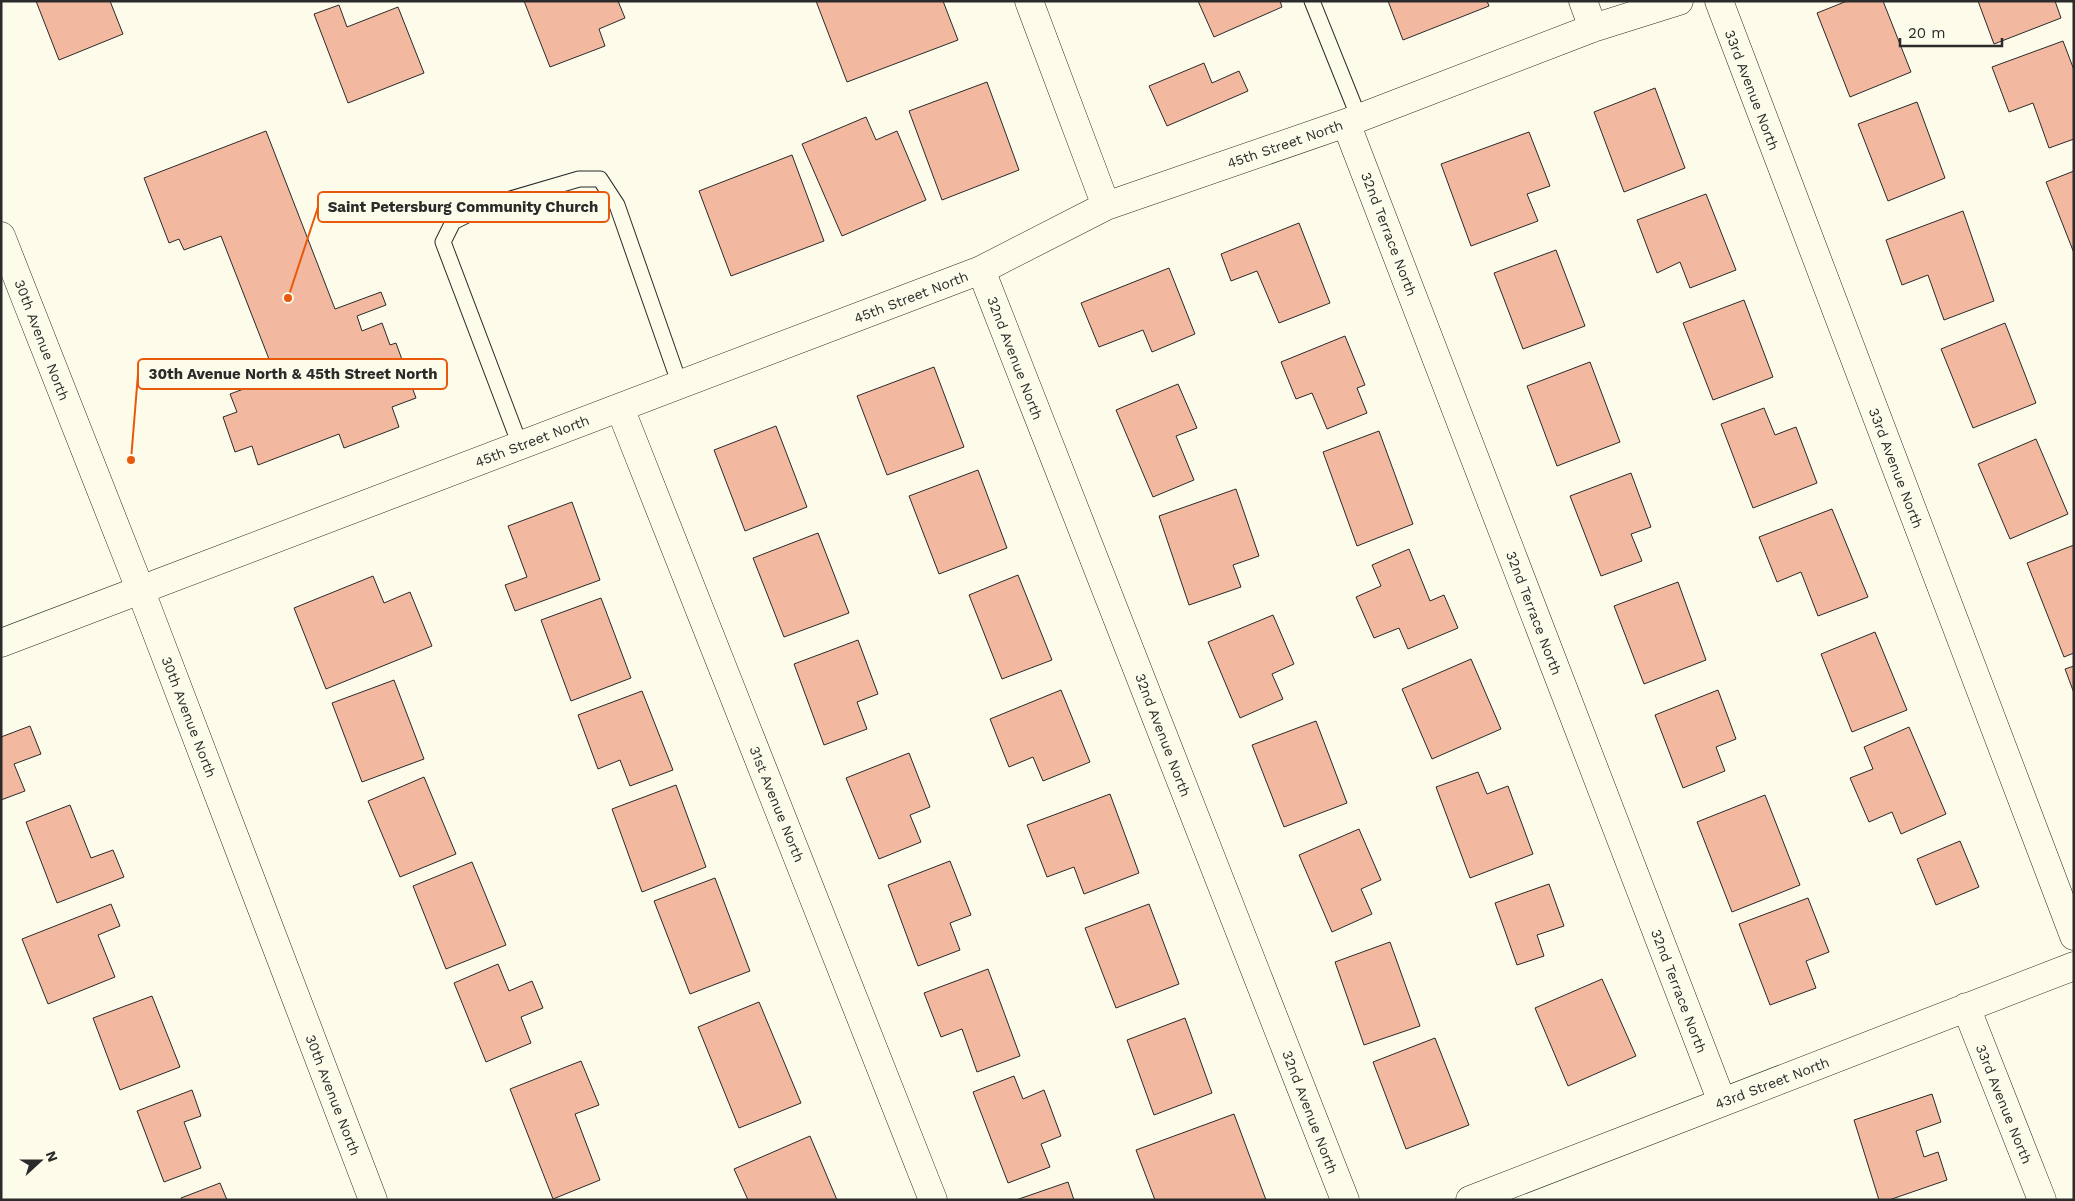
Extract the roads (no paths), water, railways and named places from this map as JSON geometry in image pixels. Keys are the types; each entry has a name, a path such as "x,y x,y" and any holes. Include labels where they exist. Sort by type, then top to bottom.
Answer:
{"street":[{"path":"1029,1 1106,206"},
{"path":"1583,1 1593,28"},
{"name":"45th Street North","path":"1,643 981,270 1106,206 1353,121 1593,28 1679,1"},
{"name":"33rd Avenue North","path":"1719,1 2074,936"},
{"name":"32nd Terrace North","path":"1353,121 1722,1102"},
{"name":"30th Avenue North","path":"1,236 140,589 373,1200"},
{"name":"32nd Avenue North","path":"981,270 1345,1200"},
{"name":"31st Avenue North","path":"620,408 933,1200"},
{"name":"43rd Street North","path":"1483,1197 2074,966"},
{"name":"33rd Avenue North","path":"1966,1008 2042,1200"}],"lane":[{"path":"1312,1 1353,121"},
{"path":"520,445 443,242 453,222 484,207 579,179 600,179 617,205 680,385"}],"place":[{"name":"Saint Petersburg Community Church","path":"288,298"},
{"name":"30th Avenue North & 45th Street North","path":"131,460"}]}
